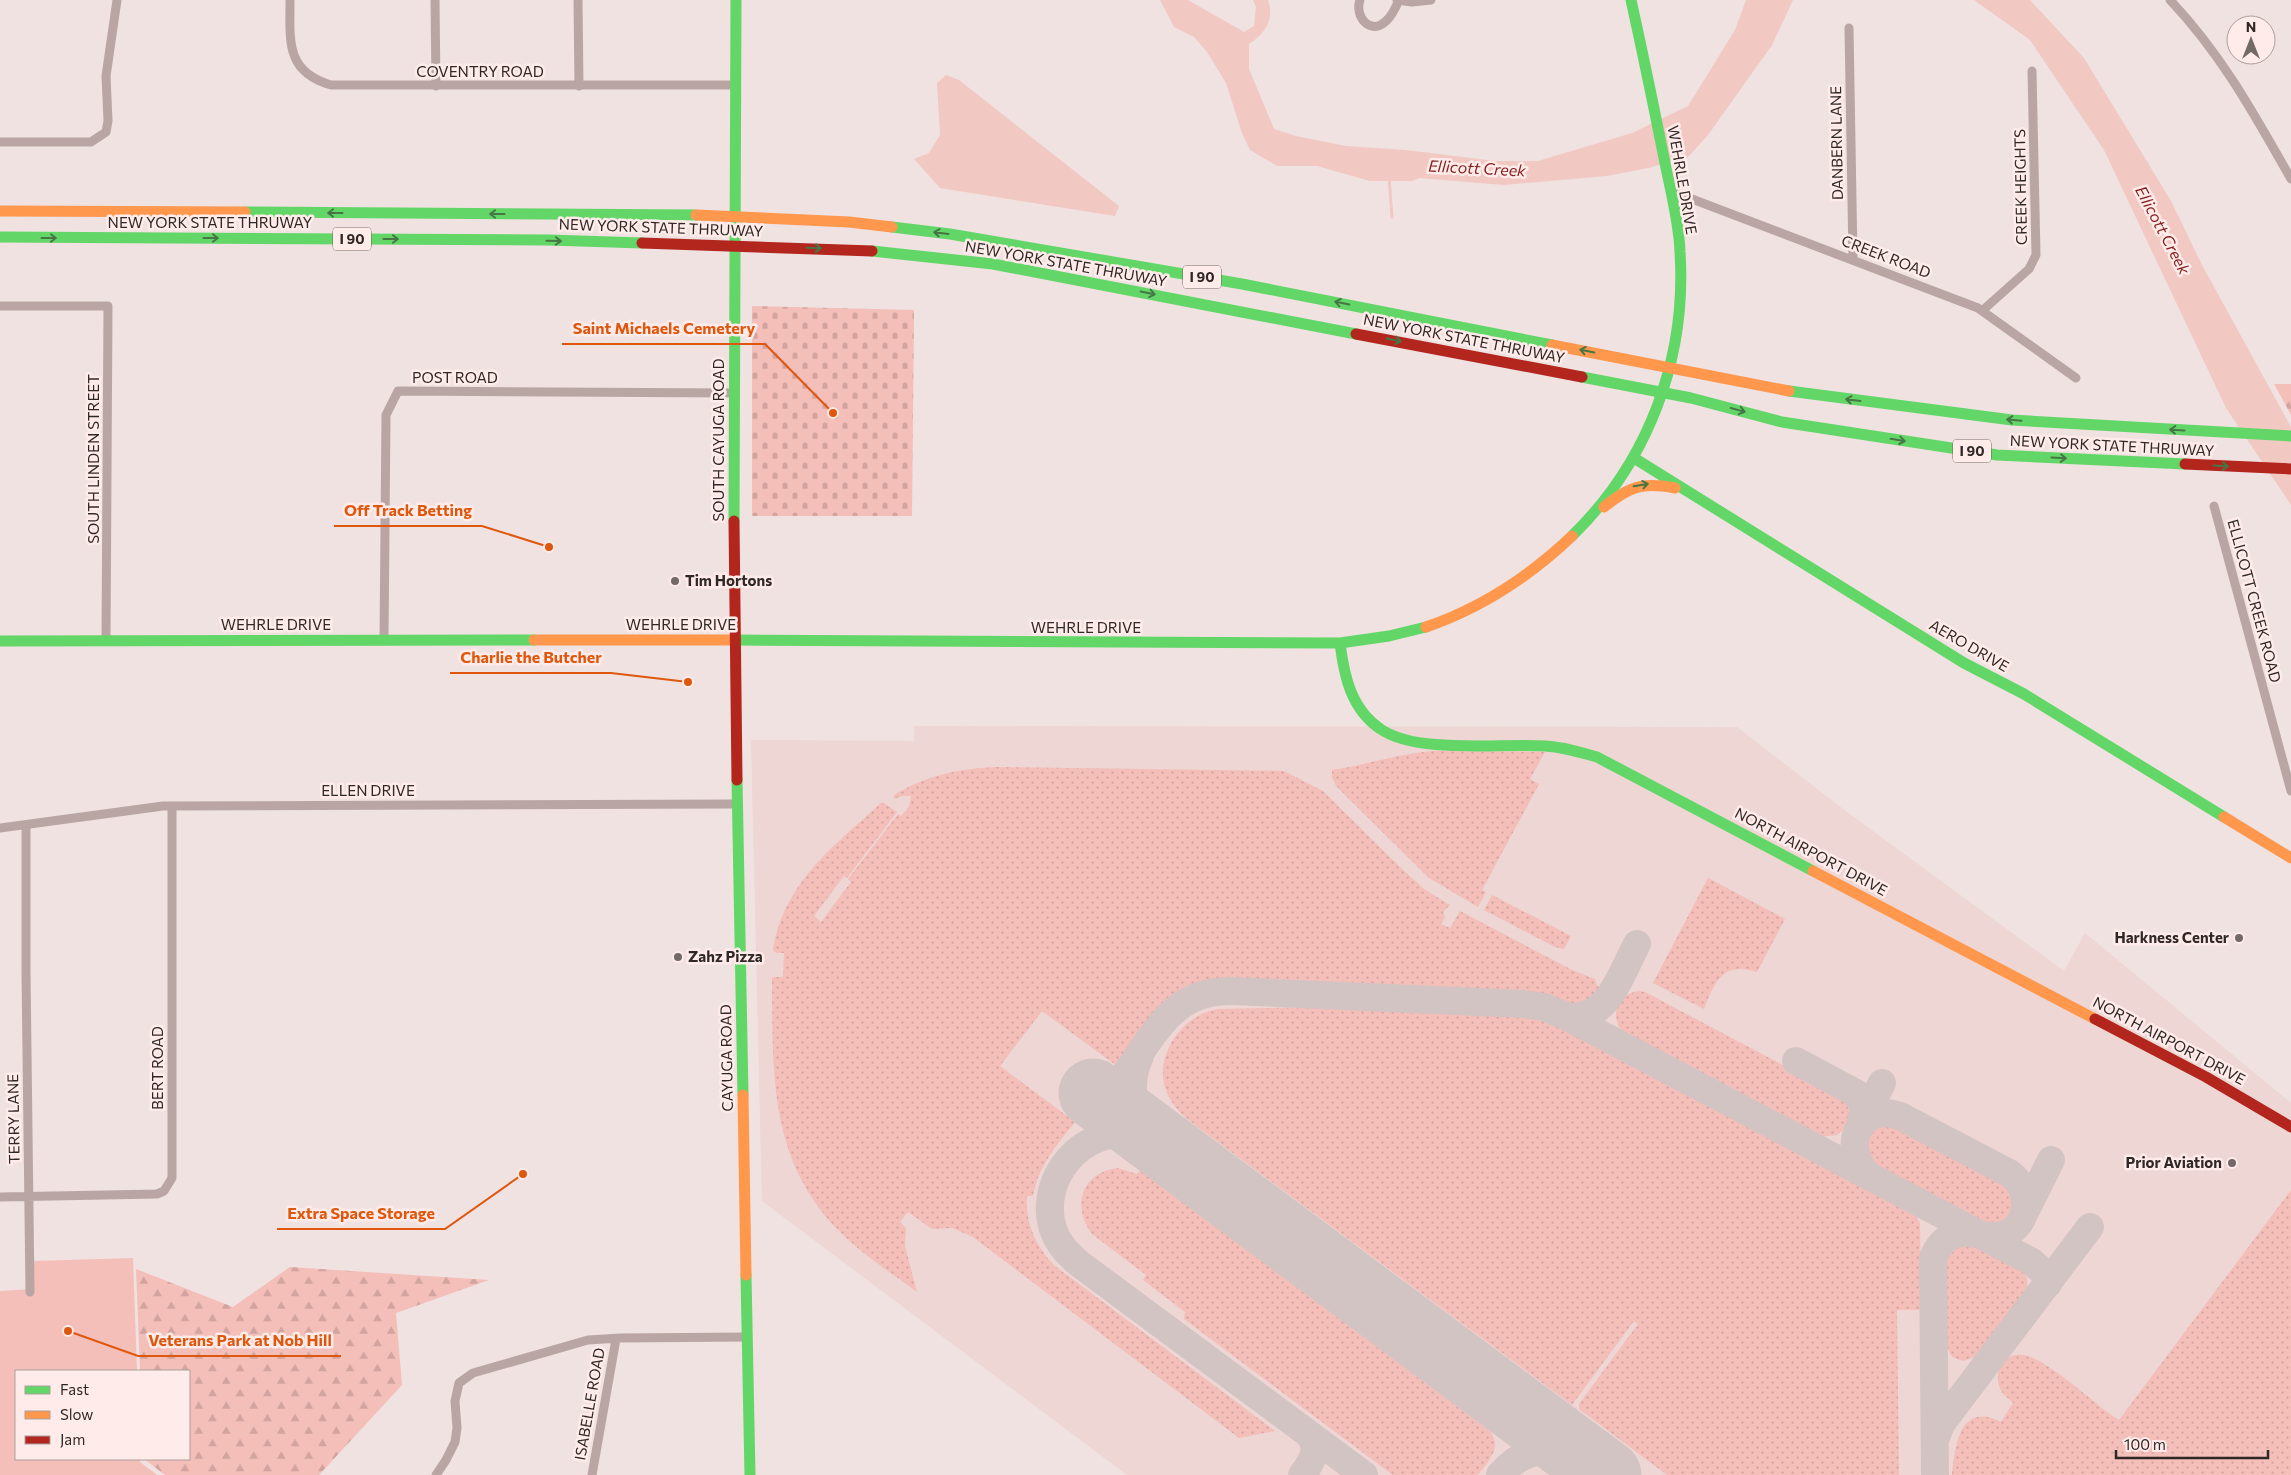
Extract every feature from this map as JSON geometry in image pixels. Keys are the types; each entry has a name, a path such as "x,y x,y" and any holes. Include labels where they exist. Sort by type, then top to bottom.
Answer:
{"main road":[{"name":"SOUTH CAYUGA ROAD","path":"734,640 736,0"},
{"name":"WEHRLE DRIVE","path":"0,641 734,640 1340,643 1404,633 1437,623 1492,598 1546,560 1587,520 1634,458 1645,438 1665,388 1673,356 1677,327 1681,287 1680,254 1676,213 1631,0"},
{"name":"NEW YORK STATE THRUWAY","path":"0,211 704,215 849,222 959,236 1242,284 1795,392 2012,420 2291,436"},
{"name":"NEW YORK STATE THRUWAY","path":"0,237 549,240 861,250 993,264 1691,398 1782,422 1997,455 2291,469"},
{"name":"AERO DRIVE","path":"1634,458 1964,663 2024,694 2291,858"},
{"path":"1587,520 1627,489 1642,484 1682,489"},
{"name":"CAYUGA ROAD","path":"734,640 750,1475"},
{"name":"NORTH AIRPORT DRIVE","path":"1340,643 1347,683 1361,710 1386,733 1427,744 1556,746 1598,757 2201,1074 2291,1127"}],"street":[{"path":"0,142 91,142 106,132 108,121 106,76 117,0"},
{"name":"COVENTRY ROAD","path":"290,0 292,52 296,61 310,76 331,85 735,85"},
{"path":"436,0 436,86"},
{"path":"578,0 578,86"},
{"path":"1360,0 1358,8 1361,19 1375,26 1385,23 1398,0 1412,2 1431,0"},
{"path":"2170,0 2210,45 2231,74 2291,179"},
{"name":"DANBERN LANE","path":"1849,28 1853,258"},
{"name":"CREEK HEIGHTS","path":"1983,310 2030,269 2036,255 2032,71"},
{"name":"CREEK ROAD","path":"1671,191 1853,258 1983,310 2076,378"},
{"name":"SOUTH LINDEN STREET","path":"0,306 108,306 106,641"},
{"name":"POST ROAD","path":"384,640 386,415 398,391 734,394"},
{"name":"ELLICOTT CREEK ROAD","path":"2214,506 2291,790"},
{"name":"ELLEN DRIVE","path":"0,828 172,806 737,804"},
{"name":"BERT ROAD","path":"0,1197 157,1194 164,1191 172,1178 172,806"},
{"name":"TERRY LANE","path":"26,826 30,1292"},
{"path":"436,1475 455,1442 457,1428 455,1401 459,1383 473,1373 578,1343 616,1339 746,1337"},
{"name":"ISABELLE ROAD","path":"592,1475 616,1339"}],"shaded area":[{"path":"914,726 1737,727 1847,812 2064,971 2085,933 2291,1103 2291,1475 1127,1475 762,1201 751,740 914,741"}],"green space":[{"path":"752,306 914,310 912,516 752,516"},
{"path":"2274,384 2291,384 2291,415"},
{"path":"1432,751 1545,752 1530,779 1539,784 1482,890 1486,892 1478,907 1429,878 1336,786 1332,777 1332,770"},
{"path":"994,767 1284,771 1323,791 1424,889 1450,905 1443,912 1445,917 1441,924 1450,928 1460,911 1572,970 1595,979 1597,986 1600,986 1593,1002 1581,1006 1522,992 1210,980 1190,985 1180,990 1162,1005 1117,1066 1042,1011 1000,1066 1075,1122 1044,1165 1033,1196 1027,1196 1028,1216 1033,1234 1048,1259 1275,1431 1239,1438 973,1237 952,1228 932,1229 908,1212 900,1222 906,1228 905,1246 917,1292 865,1254 836,1228 814,1200 797,1171 786,1141 779,1110 773,1045 772,977 783,977 784,953 776,953 773,950 779,926 788,905 799,885 813,868 845,835 881,803 897,812 847,878 844,876 814,916 821,922 851,882 848,879 898,814 901,816 909,807 911,796 902,796 894,799 894,795 930,778 954,772"},
{"path":"1708,878 1785,919 1757,972 1745,969 1728,971 1717,982 1704,1009 1653,983"},
{"path":"1492,895 1571,936 1564,949 1555,947 1484,910"},
{"path":"1639,991 1645,992 1843,1097 1849,1112 1846,1127 1837,1135 1820,1137 1623,1033 1616,1020 1618,1007 1625,996"},
{"path":"1318,1007 1520,1015 1552,1022 1914,1213 1920,1223 1921,1310 1897,1310 1899,1475 1667,1475 1579,1409 1579,1404 1638,1324 1634,1321 1572,1405 1187,1119 1173,1103 1164,1084 1163,1071 1165,1059 1169,1047 1176,1036 1195,1018 1206,1012 1218,1009"},
{"path":"1887,1124 1896,1125 2007,1183 2014,1200 2011,1213 2008,1217 1995,1224 1982,1223 1875,1166 1867,1154 1867,1141 1869,1135 1874,1130"},
{"path":"1118,1168 1137,1174 1140,1170 1490,1431 1494,1437 1495,1449 1478,1475 1393,1475 1184,1319 1185,1312 1143,1280 1146,1275 1092,1234 1086,1223 1082,1212 1082,1202 1088,1183 1106,1171"},
{"path":"2291,1190 2291,1475 1952,1475 1955,1451 1962,1429 1976,1417 1987,1417 2001,1422 2013,1403 1999,1386 1998,1372 2004,1361 2015,1355 2033,1358 2058,1373 2119,1420"},
{"path":"1962,1244 1976,1246 2012,1263 2023,1272 2027,1283 2025,1294 1983,1350 1975,1357 1963,1361 1952,1357 1944,1342 1944,1263 1950,1251"},
{"path":"133,1258 137,1370 15,1370 15,1460 140,1460 157,1475 0,1475 0,1291 34,1289 33,1261"},
{"path":"290,1267 489,1280 396,1313 402,1385 319,1475 165,1475 145,1460 190,1460 190,1370 140,1370 136,1269 233,1307"}],"water":[{"name":"Ellicott Creek","path":"1160,0 1188,0 1244,32 1254,26 1256,7 1253,0 1268,0 1270,13 1267,25 1260,36 1249,44 1249,69 1274,129 1296,136 1346,146 1406,150 1495,161 1538,161 1632,133 1688,106 1735,30 1746,0 1793,0 1772,45 1708,135 1688,157 1648,168 1607,176 1504,185 1419,178 1413,181 1370,181 1317,166 1277,166 1250,150 1242,133 1226,83 1207,52 1194,37 1174,27"},
{"name":"Ellicott Creek","path":"1974,0 2030,0 2084,58 2171,201 2202,265 2291,427 2291,505 2226,408 2104,150 2030,40"},
{"path":"946,75 959,80 1119,206 1115,216 940,188 914,159 929,153 940,135 937,83"}],"waterway":[{"path":"1389,177 1392,217"}],"taxiway":[{"path":"1566,1016 1580,1016 1592,1012 1602,1004 1611,994 1637,944"},
{"path":"1126,1073 1158,1028 1169,1016 1181,1005 1195,997 1212,993 1233,991 1524,1004 1544,1007 1566,1016 2032,1262 2043,1272 2048,1284"},
{"path":"1140,1056 1133,1082 1136,1104 1146,1125 1164,1143"},
{"path":"1796,1061 1856,1093 1864,1107 1860,1125"},
{"path":"1861,1124 1882,1083"},
{"path":"1868,1175 1860,1164 1855,1152 1855,1140 1858,1130 1864,1121 1874,1115 1886,1113 1900,1116 2009,1173 2022,1188 2025,1197 2023,1215 2019,1224 2012,1230 1997,1236 1966,1233 1953,1235 1946,1239 1933,1258 1935,1475"},
{"path":"1185,1160 1156,1142 1137,1135 1118,1134 1099,1138 1083,1146 1069,1159 1059,1174 1052,1191 1050,1210 1053,1229 1058,1240 1081,1265 1364,1475"},
{"path":"2024,1214 2051,1160"},
{"path":"1935,1440 1941,1424 2090,1227"},
{"path":"1302,1475 1310,1464 1314,1453 1313,1442 1305,1431"},
{"path":"1500,1475 1512,1463 1524,1456 1550,1451 1575,1458 1602,1472"}],"runway":[{"path":"1093,1093 1607,1475"}],"traffic: fast":[{"path":"734,521 736,0"},
{"path":"1572,536 1599,507 1622,475 1641,442 1657,406 1669,369 1677,331 1680,292 1678,230 1631,0"},
{"path":"245,212 696,215"},
{"path":"892,227 950,234 1242,284 1552,345"},
{"path":"0,237 549,240 642,243"},
{"path":"872,251 993,264 1356,334"},
{"path":"1582,377 1691,398 1782,422 1997,455 2185,464"},
{"path":"1789,391 2012,420 2291,436"},
{"path":"1634,458 1964,663 2024,694 2224,817"},
{"path":"734,640 1340,643 1389,636 1426,627"},
{"path":"0,641 534,640"},
{"path":"1340,643 1347,680 1356,702 1371,722 1382,730 1398,737 1438,745 1545,746 1597,757 1813,871"},
{"path":"737,780 743,1095"},
{"path":"746,1275 750,1475"}],"traffic: slow":[{"path":"0,211 245,212"},
{"path":"696,215 849,222 892,227"},
{"path":"1552,345 1789,391"},
{"path":"1604,507 1621,494 1637,487 1654,485 1675,488"},
{"path":"1426,627 1466,610 1504,589 1556,551 1572,536"},
{"path":"534,640 734,640"},
{"path":"2224,817 2291,858"},
{"path":"1813,871 2095,1019"},
{"path":"743,1095 746,1275"}],"traffic: jam":[{"path":"642,243 872,251"},
{"path":"1356,334 1582,377"},
{"path":"2185,464 2291,469"},
{"path":"734,521 737,780"},
{"path":"2095,1019 2206,1077 2291,1127"}],"place":[{"name":"Saint Michaels Cemetery","path":"833,413"},
{"name":"Off Track Betting","path":"549,547"},
{"name":"Tim Hortons","path":"675,581"},
{"name":"Charlie the Butcher","path":"688,682"},
{"name":"Harkness Center","path":"2239,938"},
{"name":"Zahz Pizza","path":"678,957"},
{"name":"Prior Aviation","path":"2232,1163"},
{"name":"Extra Space Storage","path":"523,1174"},
{"name":"Veterans Park at Nob Hill","path":"68,1331"}]}
